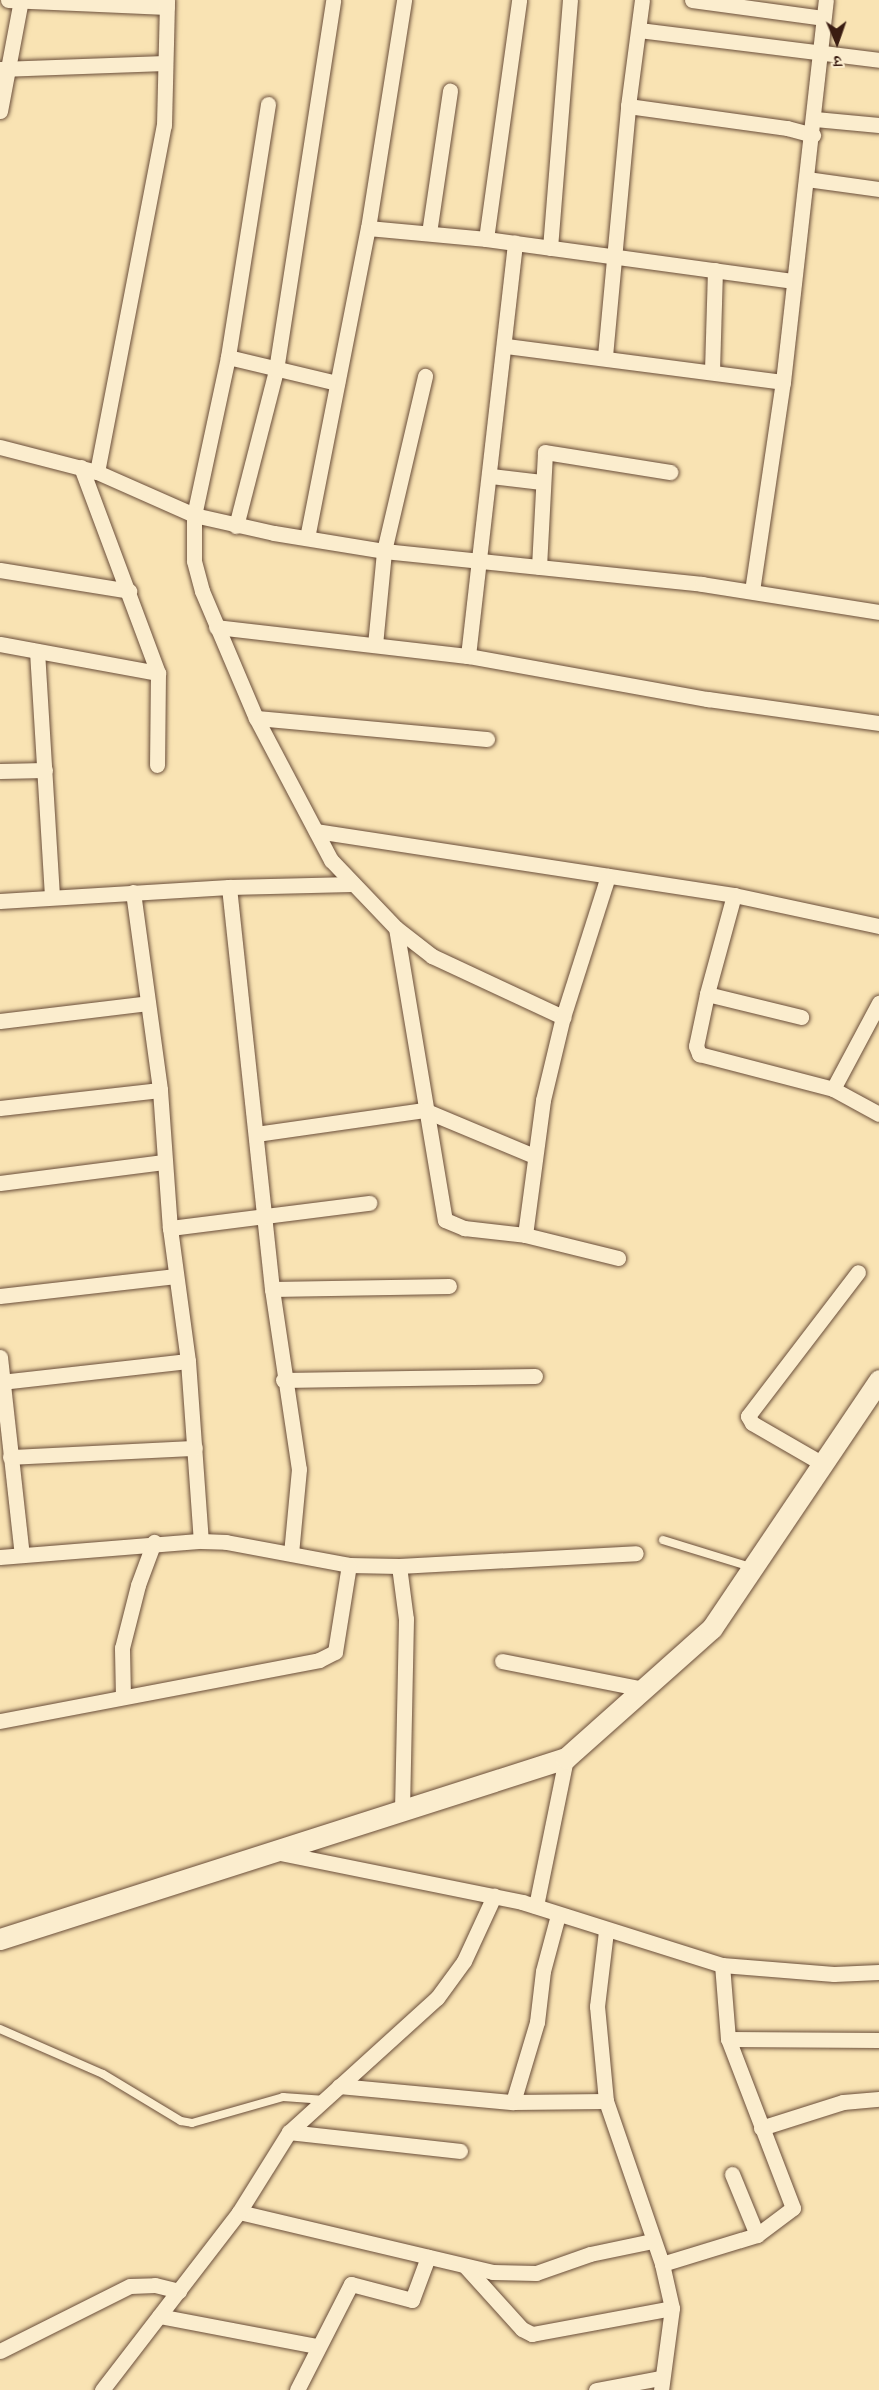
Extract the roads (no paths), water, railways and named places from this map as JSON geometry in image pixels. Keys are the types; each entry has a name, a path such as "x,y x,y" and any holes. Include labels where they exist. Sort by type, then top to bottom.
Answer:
{"street":[{"path":"236,526 276,370 333,0"},
{"path":"307,538 368,228 404,0"},
{"path":"486,239 519,0"},
{"path":"550,248 570,0"},
{"path":"605,356 628,106 642,0"},
{"path":"692,0 823,18"},
{"path":"752,591 783,382 792,281 813,135 826,0"},
{"path":"0,111 17,1 167,3 163,134 97,472"},
{"path":"639,30 879,60"},
{"path":"5,69 165,63"},
{"path":"429,233 450,91"},
{"path":"268,104 228,357 194,515 194,561 216,627 256,718 331,860 396,928 432,956 466,974 563,1017"},
{"path":"628,106 813,135"},
{"path":"814,119 879,125"},
{"path":"807,179 879,189"},
{"path":"368,228 486,239 792,281"},
{"path":"468,656 506,346 515,243"},
{"path":"712,371 715,270"},
{"path":"506,346 605,356 783,382"},
{"path":"228,357 276,370 337,382"},
{"path":"375,645 384,551 425,376"},
{"path":"0,447 97,472 194,515 236,526 384,551 752,591 879,612"},
{"path":"539,567 542,482 547,451 670,472"},
{"path":"81,467 158,673 157,765"},
{"path":"491,476 542,482"},
{"path":"0,570 129,591"},
{"path":"216,627 468,656 699,697 879,723"},
{"path":"0,644 158,673"},
{"path":"37,651 52,896"},
{"path":"256,718 487,739"},
{"path":"0,771 45,770"},
{"path":"316,831 734,895 879,926"},
{"path":"525,1235 534,1156 563,1017 608,876"},
{"path":"0,902 52,896 229,887 352,884"},
{"path":"229,887 272,1289 300,1489 291,1553"},
{"path":"133,892 160,1089 170,1228 188,1361 201,1541"},
{"path":"734,895 706,993 696,1046 699,1054 833,1089 879,1114"},
{"path":"396,928 424,1110 445,1220 464,1228 525,1235 618,1258"},
{"path":"706,993 801,1017"},
{"path":"0,1021 148,1003"},
{"path":"833,1089 879,1003"},
{"path":"0,1108 160,1089"},
{"path":"256,1134 424,1110 534,1156"},
{"path":"0,1183 164,1162"},
{"path":"170,1228 369,1203"},
{"path":"823,1464 752,1423 748,1416 858,1272"},
{"path":"0,1296 176,1276"},
{"path":"272,1289 450,1286"},
{"path":"0,1357 21,1555"},
{"path":"1,1382 188,1361"},
{"path":"283,1380 535,1376"},
{"path":"0,1939 567,1758 712,1628 879,1380"},
{"path":"10,1457 195,1448"},
{"path":"0,1557 154,1542 201,1541 291,1553 349,1565 399,1566 636,1553"},
{"path":"116,1697 122,1648 138,1585 154,1542"},
{"path":"0,1721 319,1660 335,1652 349,1565"},
{"path":"399,1566 406,1619 402,1810"},
{"path":"502,1661 643,1689"},
{"path":"536,1906 567,1758"},
{"path":"272,1851 536,1906 606,1931 722,1965 834,1974 879,1972"},
{"path":"102,2390 239,2212 289,2132 437,1998 464,1961 494,1896"},
{"path":"513,2102 537,2022 543,1971 558,1915"},
{"path":"596,2390 661,2384 672,2308 662,2264 652,2241 606,2101 597,2006 606,1931"},
{"path":"662,2264 757,2235 792,2208 728,2039 722,1965"},
{"path":"728,2039 879,2040"},
{"path":"339,2086 513,2102 606,2101"},
{"path":"761,2128 843,2102 879,2099"},
{"path":"289,2132 460,2151"},
{"path":"732,2174 757,2235"},
{"path":"239,2212 493,2272 536,2273 590,2254 652,2241"},
{"path":"297,2390 317,2346 351,2284 411,2300 428,2257"},
{"path":"465,2266 522,2329 532,2334 672,2308"},
{"path":"0,2351 130,2286 155,2285 179,2291"},
{"path":"159,2316 317,2346"}],"lane":[{"path":"663,1540 752,1568"},
{"path":"0,2029 103,2074 181,2121 192,2123 283,2097 322,2100"}]}
